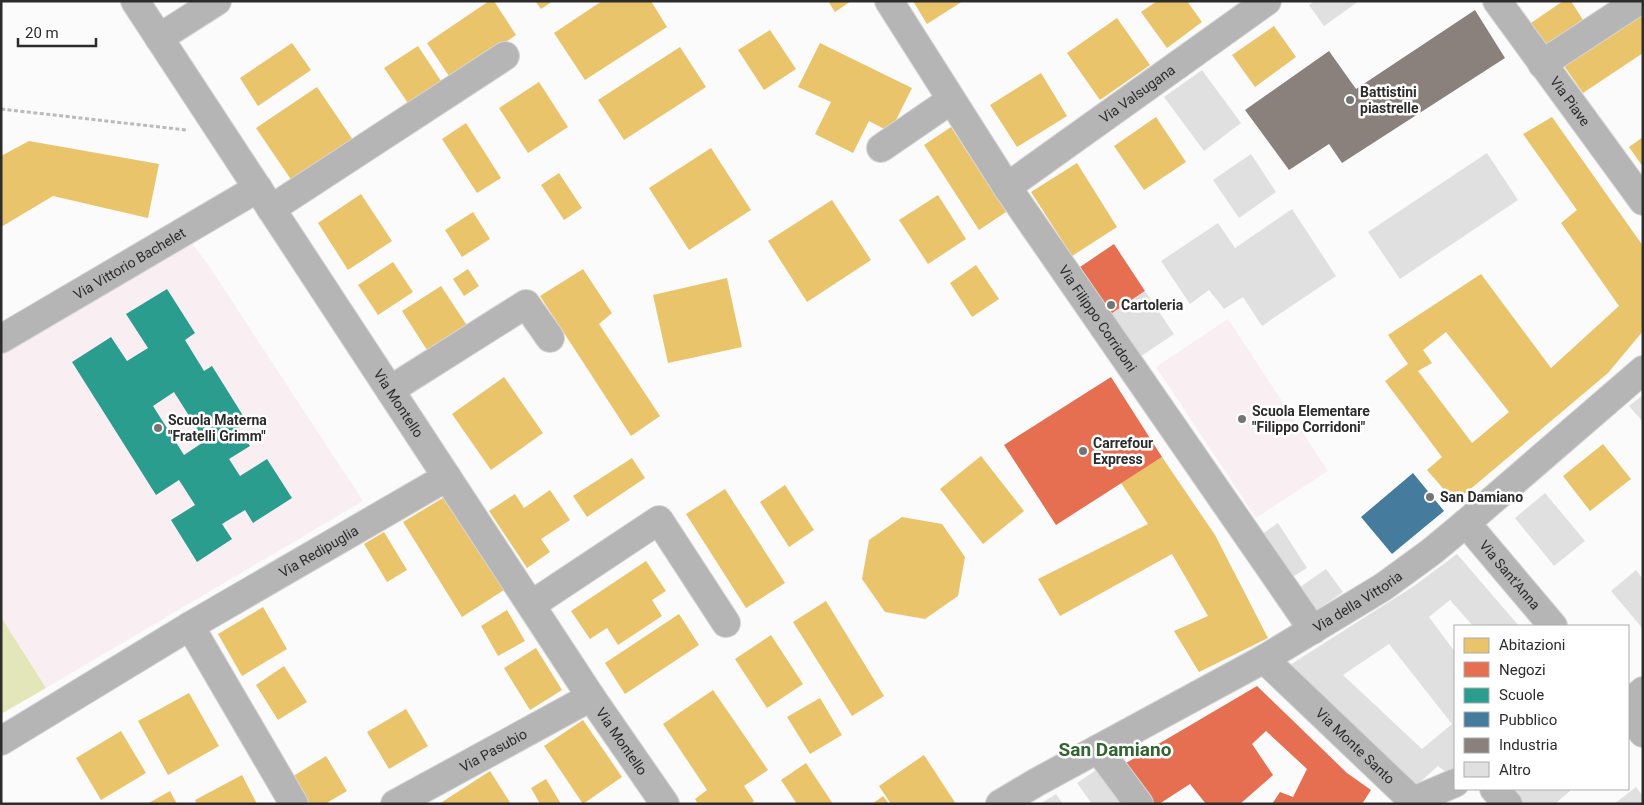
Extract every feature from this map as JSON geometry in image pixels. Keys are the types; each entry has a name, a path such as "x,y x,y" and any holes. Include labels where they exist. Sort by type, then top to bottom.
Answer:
{"street":[{"name":"Via Montello","path":"135,1 591,697 665,804"},
{"path":"159,38 217,1"},
{"name":"Via Filippo Corridoni","path":"888,1 1007,187 1313,630"},
{"name":"Via Valsugana","path":"1007,187 1267,1"},
{"name":"Via Piave","path":"1497,1 1643,201"},
{"path":"1542,64 1635,3"},
{"name":"Via Vittorio Bachelet","path":"1,338 264,199 505,56"},
{"path":"881,148 951,100"},
{"path":"390,390 526,304 550,338"},
{"name":"Via della Vittoria","path":"1000,804 1031,774 1098,749 1264,659 1383,587 1431,552 1466,523 1643,370"},
{"name":"Via Redipuglia","path":"1,741 190,626 447,477"},
{"path":"531,605 659,520 726,624"},
{"name":"Via Sant'Anna","path":"1466,523 1552,625"},
{"path":"190,626 294,804"},
{"name":"Via Monte Santo","path":"1264,659 1412,802 1454,783"},
{"path":"1629,703 1643,691"},
{"name":"Via Pasubio","path":"395,804 591,697"},
{"path":"1629,716 1643,733"},
{"path":"1098,749 1139,804"},
{"path":"1495,790 1508,804"}],"path":[{"path":"1,109 222,134"}],"shaded area":[{"name":"Scuola Materna \"Fratelli Grimm\"","path":"192,243 363,501 46,688 1,617 1,355"},
{"name":"Scuola Elementare \"Filippo Corridoni\"","path":"1228,319 1328,471 1256,518 1156,367"}],"green space":[{"path":"1,617 46,688 1,714"}],"building: Abitazioni":[{"path":"489,1 494,1 516,35 451,79 427,43"},
{"path":"535,1 553,1 541,9"},
{"path":"602,1 651,1 667,27 585,80 554,33"},
{"path":"828,1 851,1 835,12"},
{"path":"913,1 963,1 927,24"},
{"path":"1157,1 1187,1 1202,22 1167,48 1141,12"},
{"path":"1563,1 1571,1 1583,20 1546,45 1531,23"},
{"path":"1643,9 1643,53 1583,93 1562,63"},
{"path":"1117,18 1150,65 1100,100 1067,53"},
{"path":"1274,26 1296,57 1255,87 1232,55"},
{"path":"770,30 796,69 764,90 738,50"},
{"path":"292,43 311,70 258,106 240,78"},
{"path":"820,43 912,88 890,132 869,121 853,153 815,134 831,102 798,87"},
{"path":"418,46 443,84 410,106 384,68"},
{"path":"680,47 706,87 624,140 598,100"},
{"path":"1041,73 1067,116 1017,147 990,105"},
{"path":"539,82 568,127 528,153 499,108"},
{"path":"317,87 353,140 292,181 256,128"},
{"path":"1156,117 1186,162 1144,190 1114,146"},
{"path":"1552,117 1643,246 1643,331 1608,373 1455,502 1427,470 1442,457 1385,381 1408,364 1388,335 1481,274 1551,368 1619,306 1561,223 1577,210 1523,134","holes":["1446,332 1509,412 1472,443 1418,371 1432,363 1423,350"]},
{"path":"466,123 501,178 477,193 442,139"},
{"path":"951,127 1006,212 979,230 924,145"},
{"path":"1643,137 1643,167 1629,147"},
{"path":"29,141 159,164 148,218 53,196 1,227 1,156"},
{"path":"711,148 751,210 689,250 649,188"},
{"path":"1077,163 1117,227 1072,256 1031,192"},
{"path":"559,173 582,208 564,220 541,185"},
{"path":"361,194 392,241 348,270 318,223"},
{"path":"938,195 966,239 928,264 899,220"},
{"path":"832,200 871,260 807,302 768,241"},
{"path":"473,212 490,239 462,257 445,230"},
{"path":"393,262 413,292 378,315 358,285"},
{"path":"976,265 999,299 972,317 950,283"},
{"path":"468,269 479,286 464,296 453,279"},
{"path":"583,269 612,313 599,324 660,416 631,436 540,296"},
{"path":"727,278 742,347 668,363 653,295"},
{"path":"441,286 468,327 429,353 402,311"},
{"path":"504,377 543,433 491,470 452,414"},
{"path":"1603,444 1631,479 1590,511 1563,476"},
{"path":"981,456 1024,511 983,544 940,489"},
{"path":"1162,457 1215,535 1268,638 1199,672 1174,631 1208,616 1172,554 1060,616 1038,579 1148,524 1121,483"},
{"path":"632,458 645,478 587,517 573,496"},
{"path":"785,485 814,530 789,547 760,502"},
{"path":"725,489 785,583 746,608 686,514"},
{"path":"550,490 570,520 541,539 550,552 527,568 489,511 515,494 524,508"},
{"path":"446,496 504,590 462,617 403,522"},
{"path":"902,517 942,524 965,557 958,596 925,619 885,612 862,579 869,540"},
{"path":"384,532 407,570 387,582 364,544"},
{"path":"646,561 666,591 652,600 662,616 618,645 607,628 590,639 571,611"},
{"path":"826,601 884,696 852,716 793,622"},
{"path":"263,607 287,649 242,676 218,634"},
{"path":"507,610 525,641 498,656 481,626"},
{"path":"679,614 699,645 625,694 605,663"},
{"path":"771,635 803,684 767,708 735,659"},
{"path":"536,648 562,690 530,710 504,668"},
{"path":"284,666 307,702 278,720 256,685"},
{"path":"713,690 768,770 744,786 754,801 751,804 698,804 695,799 707,790 663,724"},
{"path":"189,693 219,746 168,775 138,721"},
{"path":"820,698 842,735 810,754 787,717"},
{"path":"406,709 428,746 389,769 367,732"},
{"path":"583,720 622,777 583,804 544,746"},
{"path":"121,731 146,773 101,800 76,758"},
{"path":"924,755 956,804 891,804 879,786"},
{"path":"326,756 347,791 325,804 306,804 290,778"},
{"path":"806,763 833,804 797,804 781,780"},
{"path":"490,771 511,804 439,804"},
{"path":"242,775 257,804 197,804 195,800"},
{"path":"546,779 561,804 540,804 531,788"},
{"path":"170,791 177,804 147,804"},
{"path":"883,796 889,804 872,804"}],"building: Negozi":[{"path":"1114,244 1145,291 1111,314 1080,267"},
{"name":"Carrefour Express","path":"1111,377 1162,457 1056,525 1004,445"},
{"path":"1257,686 1347,773 1371,790 1362,804 1272,804 1280,792 1293,797 1307,769 1266,731 1252,744 1273,775 1240,804 1206,804 1190,784 1159,804 1152,804 1126,763"}],"building: Scuole":[{"path":"167,289 195,333 185,340 204,371 212,366 247,422 238,428 250,446 229,459 240,476 267,459 292,498 253,523 245,510 222,524 232,539 197,562 171,520 195,505 179,480 156,495 72,362 111,337 127,361 148,348 126,314","holes":["174,392 205,441 184,455 153,406"]}],"building: Pubblico":[{"path":"1413,473 1444,511 1392,554 1361,517"}],"building: Industria":[{"name":"Battistini piastrelle","path":"1475,10 1505,58 1342,163 1329,144 1289,170 1245,110 1329,51 1356,89"}],"building: Altro":[{"path":"1315,1 1359,1 1324,26 1309,5"},
{"path":"1202,70 1241,123 1204,151 1164,97"},
{"path":"1487,153 1518,200 1400,279 1368,232"},
{"path":"1251,154 1276,192 1239,218 1213,180"},
{"path":"1292,209 1336,276 1262,326 1243,297 1224,309 1209,290 1190,304 1161,261 1218,223 1235,248"},
{"path":"1145,291 1174,334 1140,357 1111,314"},
{"path":"1643,395 1643,422 1629,406"},
{"path":"1545,493 1585,541 1554,566 1515,518"},
{"path":"1278,523 1307,568 1283,583 1255,539"},
{"path":"1457,554 1518,625 1472,625 1450,600 1429,617 1454,651 1454,773 1451,776 1438,766 1410,791 1285,668 1414,586","holes":["1389,644 1452,724 1422,749 1343,675"]},
{"path":"1326,569 1343,592 1304,619 1287,596"},
{"path":"1636,570 1643,579 1643,629 1611,591"},
{"path":"1099,768 1127,804 1092,804 1077,783"},
{"path":"1636,787 1643,796 1643,804 1614,804"},
{"path":"1502,790 1570,791 1555,804 1516,804"},
{"path":"1056,794 1063,804 1040,804"}],"place":[{"name":"Battistini piastrelle","path":"1350,100"},
{"name":"Cartoleria","path":"1111,305"},
{"name":"Scuola Elementare \"Filippo Corridoni\"","path":"1242,419"},
{"name":"Scuola Materna \"Fratelli Grimm\"","path":"158,428"},
{"name":"Carrefour Express","path":"1083,451"},
{"name":"San Damiano","path":"1430,497"}],"district":[{"name":"San Damiano","path":"1115,749"}]}
